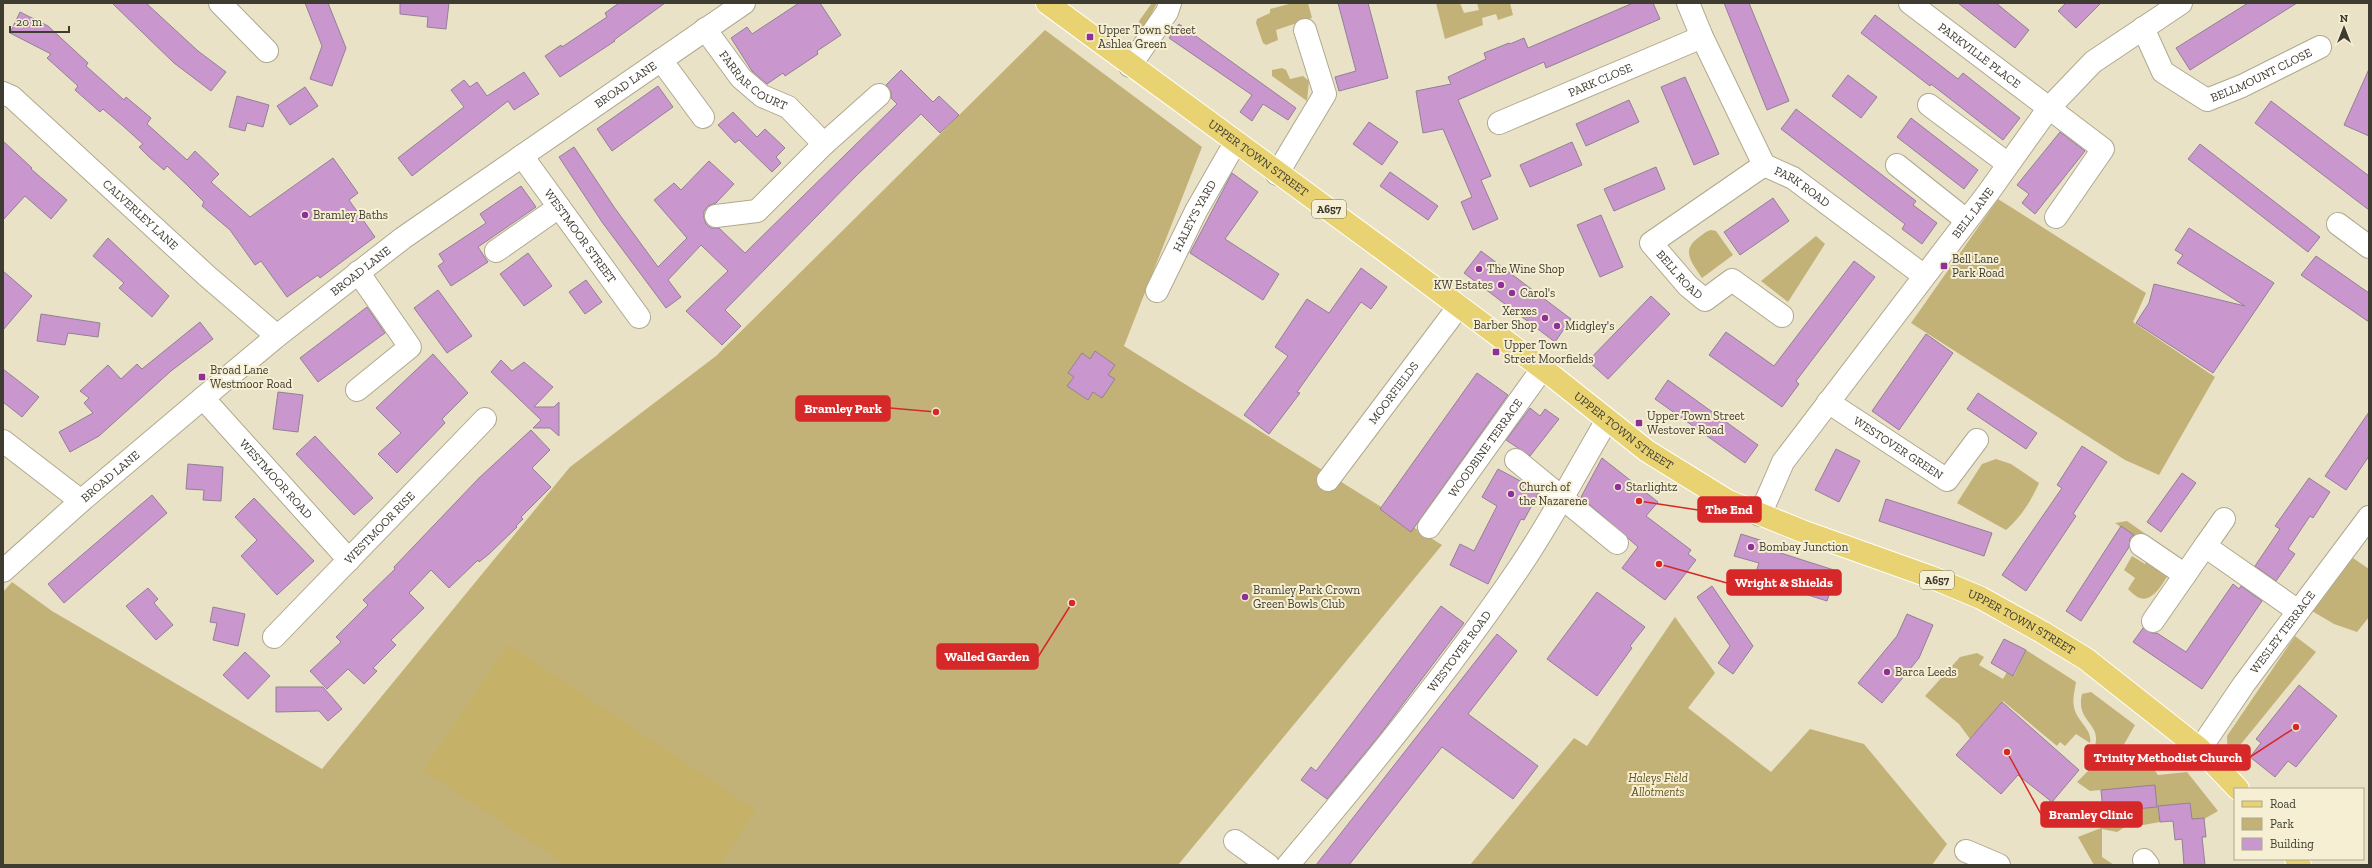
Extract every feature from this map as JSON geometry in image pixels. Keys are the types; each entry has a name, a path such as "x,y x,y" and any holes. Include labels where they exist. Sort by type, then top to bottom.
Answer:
{"main road":[{"name":"UPPER TOWN STREET","path":"1047,3 1130,66 1277,174 1311,196 1459,306 1647,451 1728,501 1760,515 1931,577 1981,598 2086,659 2200,749 2237,788"}],"street":[{"path":"220,3 267,51"},
{"name":"BROAD LANE","path":"3,571 81,501 203,398 277,336 358,272 403,238 744,3"},
{"path":"1130,66 1167,12 1170,3"},
{"name":"PARK ROAD","path":"1688,3 1702,37 1764,164 1794,178 1923,275"},
{"name":"PARKVILLE PLACE","path":"1910,3 2048,109 2104,149 2056,217"},
{"name":"BELL LANE","path":"1760,515 1783,462 2048,109 2094,62 2181,3"},
{"name":"BELLMOUNT CLOSE","path":"2143,28 2163,72 2207,100 2242,86 2320,47"},
{"name":"FARRAR COURT","path":"705,29 740,78 762,96 788,107 824,144"},
{"path":"1277,174 1325,94 1305,30"},
{"name":"PARK CLOSE","path":"1499,122 1702,37"},
{"path":"661,60 703,117"},
{"name":"CALVERLEY LANE","path":"3,93 12,97 207,276 277,336"},
{"path":"716,216 756,211 824,144 879,94"},
{"path":"1929,105 2008,164"},
{"name":"HALEY'S YARD","path":"1157,291 1196,211 1235,143"},
{"name":"WESTMOOR STREET","path":"522,156 639,317"},
{"name":"BELL ROAD","path":"1764,164 1652,243 1688,286 1705,300 1732,280 1782,316"},
{"path":"1896,164 1966,220"},
{"path":"496,251 559,208"},
{"path":"2338,224 2369,247"},
{"path":"357,390 410,346 358,272"},
{"name":"MOORFIELDS","path":"1328,480 1459,306"},
{"name":"WOODBINE TERRACE","path":"1429,527 1542,369"},
{"name":"WESTMOOR ROAD","path":"203,398 349,560"},
{"name":"WESTOVER GREEN","path":"1828,402 1947,480 1977,440"},
{"name":"WESTMOOR RISE","path":"274,637 485,419"},
{"name":"WESTOVER ROAD","path":"1288,865 1408,722 1492,609 1518,569 1607,420"},
{"path":"3,441 81,501"},
{"path":"1516,460 1617,543"},
{"name":"WESLEY TERRACE","path":"2200,749 2298,610 2369,517"},
{"path":"2153,621 2224,519"},
{"path":"2141,545 2185,575"},
{"path":"2205,546 2298,610"},
{"path":"1235,841 1268,865"},
{"path":"1966,852 1999,865"}],"green space":[{"path":"1152,3 1157,3 1144,28 1140,27 1139,21"},
{"path":"1293,3 1308,3 1312,18 1276,30 1278,40 1266,45 1263,43 1256,23 1257,19 1270,13 1270,9"},
{"path":"1436,3 1460,3 1464,13 1479,10 1477,3 1510,3 1513,15 1498,20 1496,14 1482,18 1483,25 1445,39"},
{"path":"1045,30 1202,147 1124,346 1442,545 1178,865 3,865 3,592 12,582 52,611 322,769 570,467 716,356"},
{"path":"1282,68 1286,70 1290,79 1303,76 1309,81 1307,101 1272,76 1272,70"},
{"path":"1998,199 2146,293 2133,322 2215,377 2159,475 2125,460 1911,323"},
{"path":"1711,230 1716,231 1733,255 1702,278 1692,263 1689,253 1693,243 1706,232"},
{"path":"1816,236 1825,244 1788,302 1761,281"},
{"path":"1996,459 2011,464 2039,483 2025,508 2006,530 1957,503 1982,464"},
{"path":"2127,521 2180,558 2175,564 2115,523"},
{"path":"2132,556 2145,564 2151,556 2171,570 2154,594 2145,599 2138,597 2128,589 2135,578 2124,570"},
{"path":"2350,556 2369,569 2369,617 2357,632 2334,624 2312,611"},
{"name":"Haleys Field Allotments","path":"1675,617 1715,673 1688,708 1771,772 1810,729 1864,744 1947,844 1932,865 1470,865 1574,738 1587,746"},
{"path":"2295,636 2316,652 2228,760 2227,736"},
{"path":"2026,650 2076,682 2073,704 2075,712 2089,733 2090,743 2076,734 2065,746 2060,742 2057,746 2003,701 1970,739 1959,724 1925,696 1960,657 1977,653 1984,657 1979,665 2003,679 2007,672 2014,676"},
{"path":"2091,692 2135,725 2118,755 2130,767 2143,766 2149,762 2158,775 2187,772 2218,811 2204,819 2192,819 2190,803 2158,806 2160,822 2132,827 2131,817 2136,816 2135,809 2101,790 2090,791 2077,782 2094,765 2092,763 2090,766 2086,762 2094,749 2096,740 2095,732 2083,713 2081,705 2082,694"},
{"path":"2126,810 2125,827 2117,832 2102,829 2102,857 2114,865 2094,865 2078,837 2101,828 2103,812"}],"shaded area":[{"path":"508,644 756,810 720,865 565,865 423,770"}],"building":[{"path":"112,3 146,3 198,51 226,72 211,91 174,63"},
{"path":"305,3 328,3 346,48 332,86 310,79 322,46"},
{"path":"400,3 449,3 446,29 427,27 428,17 400,14"},
{"path":"619,3 665,3 614,40 615,41 560,77 545,56 561,45 562,47 607,17 605,13"},
{"path":"799,3 820,3 841,35 817,51 818,54 785,76 783,73 767,84 752,71 731,38 747,27 752,34"},
{"path":"1338,3 1368,3 1388,78 1339,91 1335,77 1356,71"},
{"path":"1633,3 1653,3 1660,19 1546,68 1544,62 1458,100 1491,176 1481,180 1498,219 1473,230 1461,202 1472,197 1443,129 1423,133 1416,91 1451,84 1448,77 1486,59 1484,53 1524,38 1528,48"},
{"path":"1724,3 1749,3 1789,101 1767,110"},
{"path":"1958,3 1996,3 2029,30 2015,48"},
{"path":"2066,3 2101,3 2076,28 2058,11"},
{"path":"2248,3 2297,3 2190,70 2176,48"},
{"path":"20,12 48,26 88,63 86,66 124,100 126,97 151,118 147,124 187,160 195,151 219,174 211,182 250,217 333,158 358,193 349,200 375,237 320,278 318,275 287,297 261,261 255,265 230,230 202,206 204,202 186,184 167,166 164,170 149,157 139,147 143,144 103,109 100,112 75,90 78,86 47,58 51,54 10,33"},
{"path":"1875,15 1958,79 1963,73 2020,118 2003,140 1931,84 1930,86 1861,33"},
{"path":"1179,24 1296,108 1288,120 1263,104 1252,121 1240,112 1252,95 1169,38"},
{"path":"2369,69 2369,136 2344,125"},
{"path":"901,70 933,102 939,96 959,115 940,133 921,114 858,174 725,310 741,326 722,345 686,311 728,271 701,245 668,280 681,297 666,308 602,222 559,157 574,147 614,207 658,267 687,238 654,200 674,183 681,190 709,161 734,184 716,203 708,206 704,211 706,224 711,228 719,228 745,253 897,104 891,98 891,92 886,85"},
{"path":"524,72 539,94 514,110 508,101 412,176 398,158 464,107 451,90 464,80 470,87 477,82 487,96"},
{"path":"1848,75 1877,97 1861,118 1832,96"},
{"path":"1685,77 1719,154 1694,165 1661,87"},
{"path":"658,86 673,107 612,151 597,129"},
{"path":"305,87 318,106 290,125 277,106"},
{"path":"237,96 269,105 263,127 247,123 245,131 229,127"},
{"path":"1629,100 1639,122 1586,146 1576,124"},
{"path":"2271,101 2369,176 2369,210 2255,123"},
{"path":"1796,109 1916,201 1913,205 1937,223 1922,244 1902,229 1905,224 1781,129"},
{"path":"733,112 757,137 765,129 785,148 776,157 781,163 772,172 739,140 735,143 718,125"},
{"path":"1911,118 1978,170 1964,189 1897,137"},
{"path":"1369,122 1398,142 1382,165 1353,144"},
{"path":"2060,132 2085,151 2035,214 2022,203 2029,194 2017,185"},
{"path":"3,141 32,168 31,169 67,200 51,219 25,196 3,220"},
{"path":"1572,142 1582,165 1530,187 1520,165"},
{"path":"2200,144 2320,237 2308,252 2188,159"},
{"path":"1656,167 1665,189 1614,211 1604,189"},
{"path":"1390,172 1438,206 1428,220 1380,186"},
{"path":"1232,173 1258,192 1225,239 1279,274 1263,300 1190,253"},
{"path":"521,186 536,207 478,247 488,262 451,286 438,266 444,262 439,254 486,223 480,214"},
{"path":"1773,198 1789,221 1740,255 1724,232"},
{"path":"1601,215 1623,267 1600,277 1577,225"},
{"path":"2189,228 2274,283 2213,373 2136,323 2149,303 2154,284 2245,306 2177,263 2183,255 2175,250"},
{"path":"108,238 169,296 152,317 119,288 124,283 93,256"},
{"path":"1481,251 1571,319 1555,342 1464,273"},
{"path":"528,253 552,286 524,306 500,274"},
{"path":"2316,256 2369,293 2369,322 2301,275"},
{"path":"1854,261 1875,277 1796,381 1799,384 1782,407 1709,355 1726,332 1774,366"},
{"path":"1361,268 1387,287 1371,309 1361,302 1297,392 1300,393 1269,434 1244,415 1288,356 1275,347 1307,299 1329,313"},
{"path":"3,271 32,296 3,330"},
{"path":"586,280 602,302 585,314 569,292"},
{"path":"438,290 472,336 447,353 414,308"},
{"path":"1651,296 1670,314 1608,379 1588,361"},
{"path":"367,307 385,333 318,382 300,358"},
{"path":"41,314 100,323 98,337 68,333 65,345 37,341"},
{"path":"200,322 213,339 171,371 99,436 70,452 59,432 93,413 84,403 89,398 80,391 108,365 121,379 137,364 142,369"},
{"path":"1926,334 1953,353 1899,430 1872,411"},
{"path":"1095,351 1115,365 1108,375 1115,379 1102,398 1093,392 1088,400 1067,386 1074,377 1068,373 1082,353 1090,359"},
{"path":"433,354 468,393 442,419 445,423 397,473 378,454 401,433 376,408"},
{"path":"501,360 512,371 524,362 553,387 534,407 554,407 559,402 559,436 550,428 533,428 541,420 491,372"},
{"path":"3,369 39,397 22,417 3,402"},
{"path":"1477,373 1508,395 1411,532 1380,509"},
{"path":"1668,380 1758,445 1745,463 1655,399"},
{"path":"278,392 303,395 298,432 273,429"},
{"path":"1978,393 2037,433 2026,449 1967,409"},
{"path":"1530,408 1540,416 1545,409 1559,419 1530,456 1506,440"},
{"path":"2369,412 2369,456 2346,490 2325,476"},
{"path":"531,430 550,450 532,468 551,487 521,517 523,519 516,526 517,527 489,554 479,562 478,560 449,588 431,570 409,593 424,608 391,640 396,645 373,668 377,671 364,684 348,669 327,689 310,671 341,642 336,637 368,605 363,600 395,569 394,567 479,478"},
{"path":"315,436 373,498 354,515 296,454"},
{"path":"2082,446 2107,462 2073,514 2076,516 2026,591 2002,575 2062,488 2057,485"},
{"path":"1836,449 1860,461 1839,502 1815,490"},
{"path":"1602,458 1658,502 1646,516 1691,550 1688,554 1696,560 1665,600 1622,568 1638,547 1581,497"},
{"path":"188,464 223,467 221,501 203,500 204,490 186,489"},
{"path":"1498,469 1526,484 1538,494 1524,520 1521,519 1488,584 1450,565 1460,544 1474,551 1497,506 1482,497"},
{"path":"2182,473 2196,483 2161,532 2147,522"},
{"path":"2309,478 2330,492 2313,518 2310,516 2288,549 2295,554 2276,581 2255,566 2280,529 2275,526"},
{"path":"152,495 167,513 64,603 48,584"},
{"path":"254,498 314,561 277,595 241,556 257,540 235,517"},
{"path":"1886,499 1992,533 1984,556 1879,521"},
{"path":"2121,526 2134,535 2130,538 2129,547 2081,621 2066,611"},
{"path":"1741,534 1766,542 1765,548 1837,571 1827,601 1754,578 1759,563 1734,556"},
{"path":"2233,584 2239,589 2241,586 2262,601 2202,689 2133,642 2143,628 2152,633 2157,633 2186,652"},
{"path":"1712,586 1753,646 1733,674 1718,663 1730,646 1697,597"},
{"path":"148,588 158,599 154,603 173,625 156,640 126,606"},
{"path":"1597,592 1645,627 1630,646 1632,648 1597,696 1547,659"},
{"path":"1441,606 1464,623 1378,737 1327,799 1301,780 1311,767 1316,771"},
{"path":"213,607 245,614 238,646 213,640 217,623 210,622"},
{"name":"Barca Leeds","path":"1907,614 1933,625 1919,658 1882,703 1858,683 1897,636"},
{"path":"1497,634 1517,651 1468,714 1538,766 1513,799 1442,747 1349,865 1316,865"},
{"path":"2004,639 2026,650 2013,676 1991,663"},
{"path":"245,652 270,676 248,699 223,675"},
{"path":"2299,685 2337,716 2296,767 2288,761 2275,777 2250,757 2261,743 2256,739"},
{"path":"276,687 323,687 342,709 328,721 319,711 276,712"},
{"path":"2002,702 2079,770 2052,802 2018,775 2001,794 1956,755"},
{"path":"2155,785 2157,807 2103,812 2101,790"},
{"path":"2190,803 2192,819 2204,818 2206,837 2202,837 2205,865 2184,865 2182,839 2175,840 2173,821 2160,822 2158,806"}],"place":[{"name":"Upper Town Street Ashlea Green","path":"1090,37"},
{"name":"Bramley Baths","path":"305,215"},
{"name":"Bell Lane Park Road","path":"1944,266"},
{"name":"The Wine Shop","path":"1479,269"},
{"name":"KW Estates","path":"1501,285"},
{"name":"Carol's","path":"1512,293"},
{"name":"Xerxes Barber Shop","path":"1545,318"},
{"name":"Midgley's","path":"1557,326"},
{"name":"Upper Town Street Moorfields","path":"1496,352"},
{"name":"Broad Lane Westmoor Road","path":"202,377"},
{"name":"Bramley Park","path":"936,412"},
{"name":"Upper Town Street Westover Road","path":"1639,423"},
{"name":"Starlightz","path":"1618,487"},
{"name":"Church of the Nazarene","path":"1511,494"},
{"name":"The End","path":"1639,501"},
{"name":"Bombay Junction","path":"1751,547"},
{"name":"Wright & Shields","path":"1659,564"},
{"name":"Bramley Park Crown Green Bowls Club","path":"1245,597"},
{"name":"Walled Garden","path":"1072,603"},
{"name":"Barca Leeds","path":"1887,672"},
{"name":"Trinity Methodist Church","path":"2296,727"},
{"name":"Bramley Clinic","path":"2007,752"}]}
